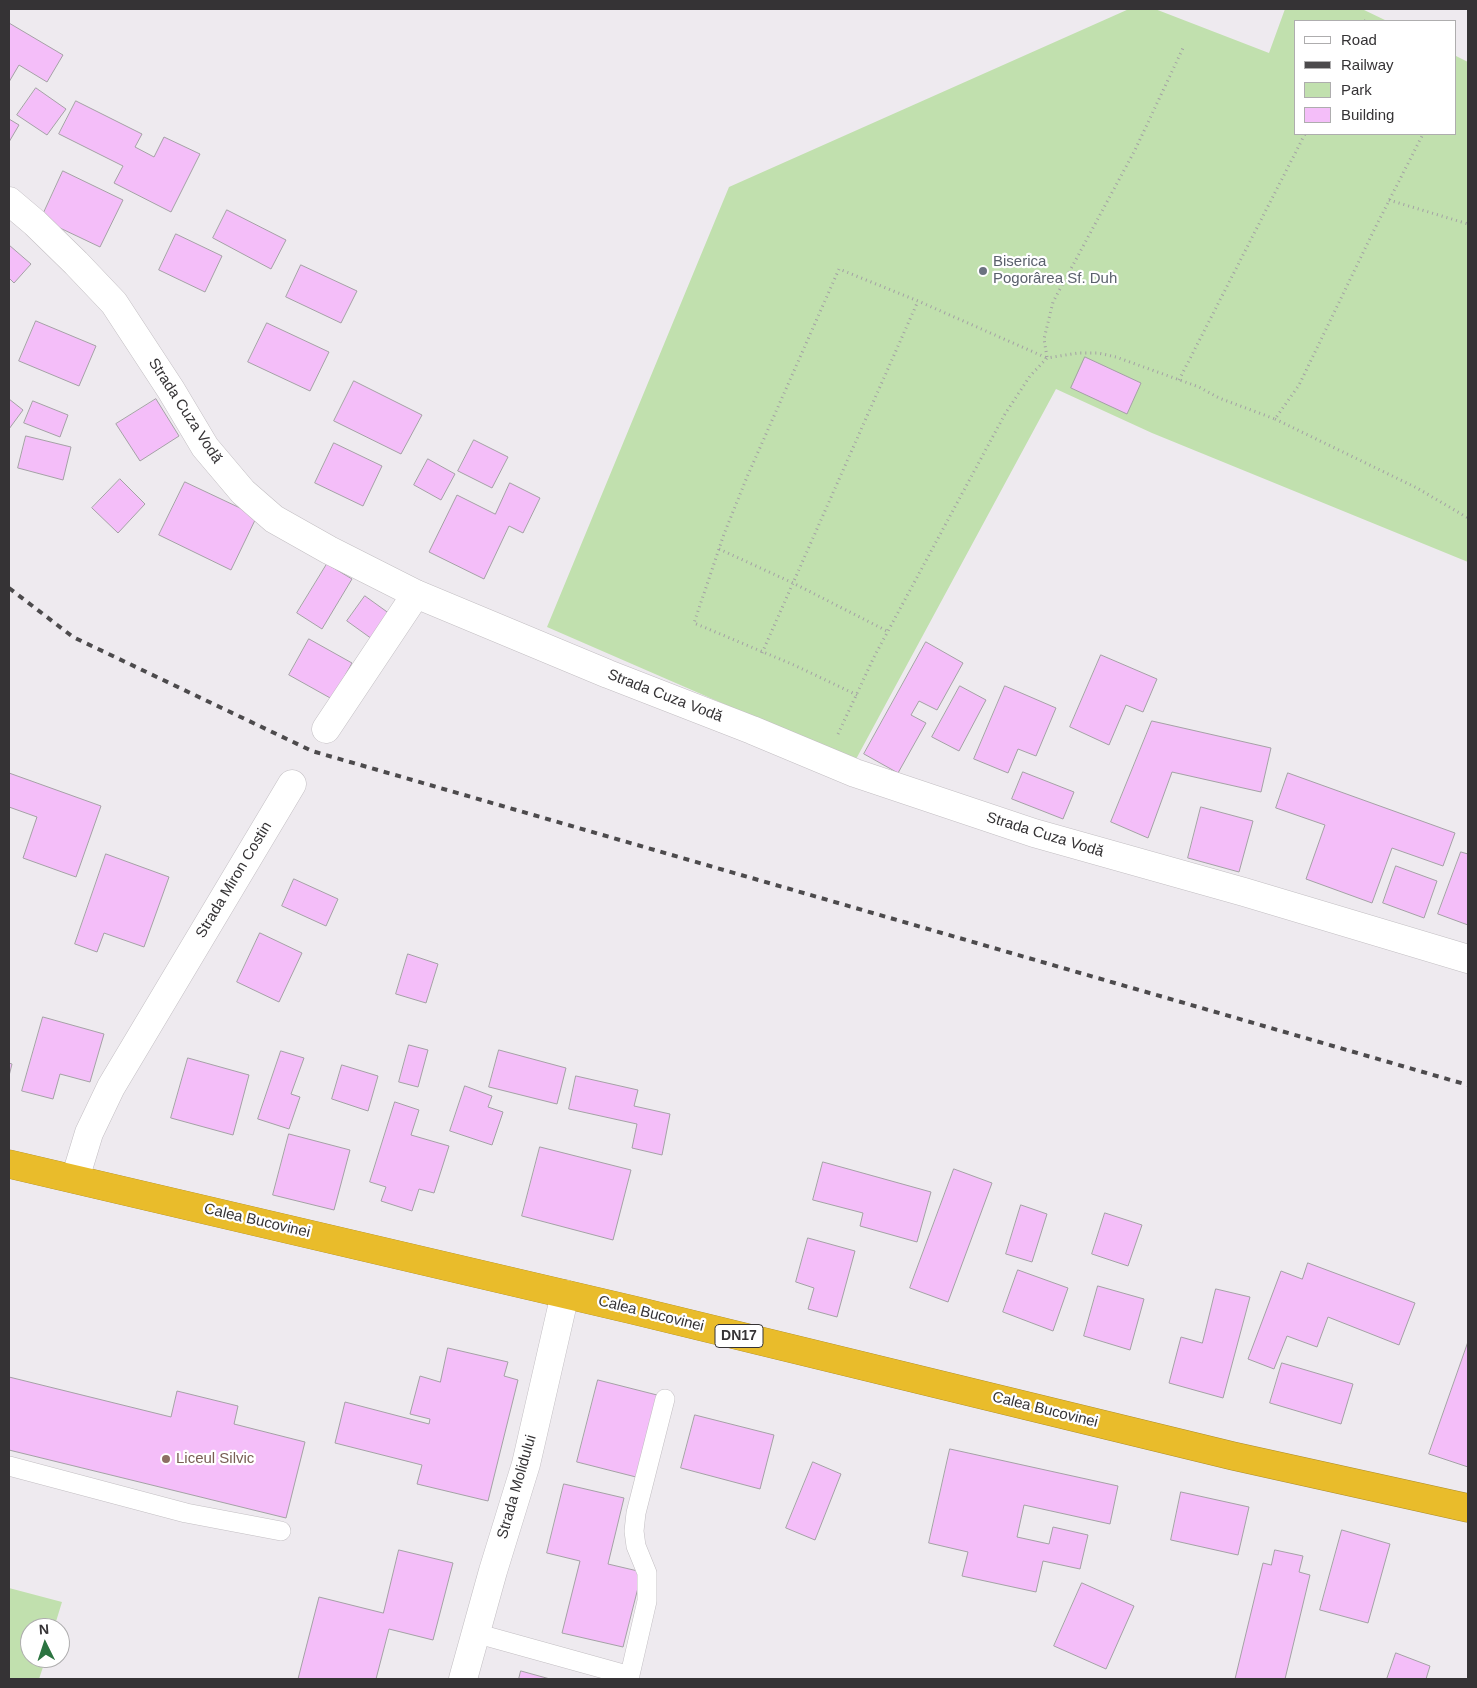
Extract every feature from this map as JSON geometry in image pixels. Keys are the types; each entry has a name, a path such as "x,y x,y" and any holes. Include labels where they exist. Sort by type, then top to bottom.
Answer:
{"highway":[{"name":"Calea Bucovinei","path":"9,1164 565,1294 1233,1456 1468,1508"}],"street":[{"name":"Strada Cuza Vodă","path":"9,201 35,223 76,263 114,304 171,390 204,446 242,492 274,519 329,550 416,594 608,674 752,730 825,762 1034,833 1244,892 1468,959"},
{"path":"326,729 416,594"},
{"name":"Strada Miron Costin","path":"74,1179 89,1133 111,1087 292,784"},
{"name":"Strada Molidului","path":"463,1679 493,1571 526,1464 565,1294"}],"lane":[{"path":"475,1633 629,1677 647,1601 647,1573 636,1546 634,1530 636,1513 665,1399"},
{"path":"9,1466 186,1513 282,1531"}],"path":[{"path":"1047,358 1044,338 1053,302 1135,150 1184,46"},
{"path":"1179,380 1304,135"},
{"path":"1275,419 1299,385 1422,135"},
{"path":"1389,200 1468,224"},
{"path":"857,696 794,666 694,623 719,549 747,477 839,269 918,301 1047,358 1078,353 1098,353 1138,364 1199,387 1228,402 1275,419 1417,488 1468,518"},
{"path":"762,653 918,301"},
{"path":"825,762 887,631 1005,414 1030,376 1047,358"},
{"path":"719,549 793,583 887,631"}],"green space":[{"path":"1129,9 1155,9 1269,53 1285,9 1362,9 1385,20 1294,20 1294,135 1457,135 1457,56 1468,62 1468,562 1152,433 1056,389 855,761 547,627 729,187"},
{"path":"9,1588 62,1602 57,1618 20,1618 20,1668 43,1668 39,1679 9,1679"}],"building":[{"path":"9,23 63,55 47,82 19,65 9,82"},
{"path":"36,88 66,109 47,135 17,115"},
{"path":"76,101 142,134 135,147 154,157 164,137 200,154 171,212 114,183 123,166 59,134"},
{"path":"9,119 19,125 9,142"},
{"path":"63,171 123,200 100,247 41,219"},
{"path":"227,210 286,240 271,269 213,238"},
{"path":"176,234 222,256 205,292 159,270"},
{"path":"9,245 31,264 14,283 9,278"},
{"path":"301,265 357,291 341,323 286,297"},
{"path":"36,321 96,346 79,386 19,361"},
{"path":"267,323 329,352 310,391 248,362"},
{"path":"1085,357 1141,383 1127,414 1071,388"},
{"path":"354,381 422,415 401,454 334,421"},
{"path":"9,399 23,410 9,429"},
{"path":"156,399 179,436 140,461 116,424"},
{"path":"33,401 68,415 60,437 24,423"},
{"path":"26,436 71,447 63,480 18,468"},
{"path":"474,440 508,457 492,488 458,471"},
{"path":"334,443 382,466 363,506 315,483"},
{"path":"428,459 455,474 441,500 414,485"},
{"path":"120,479 145,504 118,533 92,508"},
{"path":"185,482 257,516 231,570 159,535"},
{"path":"510,483 540,498 523,533 509,526 484,579 429,552 457,495 495,514"},
{"path":"327,564 352,579 322,629 297,613"},
{"path":"365,596 390,614 372,639 347,621"},
{"path":"309,639 352,663 332,699 289,675"},
{"path":"926,642 963,663 937,710 919,701 911,715 926,723 898,773 864,754"},
{"path":"1101,655 1157,679 1143,712 1126,705 1109,745 1070,727"},
{"path":"960,686 986,700 959,751 932,737"},
{"path":"1005,686 1056,708 1036,756 1018,749 1008,773 974,759"},
{"path":"1152,721 1271,748 1261,792 1172,772 1148,838 1111,822"},
{"path":"1023,772 1074,792 1063,819 1012,799"},
{"path":"9,773 101,806 76,877 23,858 37,817 9,807"},
{"path":"1288,773 1455,833 1443,866 1392,848 1372,903 1306,879 1325,825 1276,808"},
{"path":"1201,807 1253,821 1239,872 1188,858"},
{"path":"1461,852 1468,854 1468,925 1438,914"},
{"path":"106,854 169,877 144,947 104,933 97,952 75,944"},
{"path":"1396,866 1437,881 1424,918 1383,903"},
{"path":"294,879 338,899 326,926 282,906"},
{"path":"260,933 302,953 279,1002 237,982"},
{"path":"408,954 438,964 426,1003 396,994"},
{"path":"43,1017 104,1034 90,1082 60,1074 53,1099 22,1091"},
{"path":"409,1045 428,1050 418,1087 399,1082"},
{"path":"499,1050 566,1068 557,1104 489,1087"},
{"path":"281,1051 304,1058 291,1094 300,1097 289,1129 258,1119"},
{"path":"188,1058 249,1075 233,1135 171,1118"},
{"path":"9,1063 12,1064 9,1076"},
{"path":"342,1065 378,1076 368,1111 332,1099"},
{"path":"576,1076 638,1090 634,1106 670,1114 662,1155 632,1148 637,1124 569,1109"},
{"path":"465,1086 492,1096 488,1107 503,1112 492,1145 450,1131"},
{"path":"395,1102 419,1110 411,1135 449,1146 434,1193 419,1189 412,1211 381,1201 386,1187 370,1182"},
{"path":"289,1134 350,1150 334,1210 273,1195"},
{"path":"540,1147 631,1170 613,1240 522,1216"},
{"path":"823,1162 931,1192 917,1242 860,1226 863,1213 813,1200"},
{"path":"954,1169 992,1183 948,1302 910,1288"},
{"path":"1021,1205 1047,1214 1032,1262 1006,1254"},
{"path":"1105,1213 1142,1225 1128,1266 1092,1254"},
{"path":"808,1238 855,1251 837,1317 808,1309 814,1288 796,1282"},
{"path":"1308,1263 1415,1303 1399,1345 1328,1317 1317,1347 1287,1336 1274,1369 1248,1359 1281,1271 1302,1279"},
{"path":"1018,1270 1068,1288 1053,1331 1003,1312"},
{"path":"1098,1286 1144,1299 1130,1350 1084,1336"},
{"path":"1216,1289 1250,1297 1223,1398 1169,1383 1181,1337 1202,1343"},
{"path":"1468,1342 1468,1467 1429,1454"},
{"path":"448,1348 508,1362 504,1376 518,1380 488,1501 417,1484 422,1465 335,1443 345,1402 429,1424 430,1419 410,1414 420,1376 440,1382"},
{"path":"1282,1363 1353,1384 1341,1424 1270,1403"},
{"name":"Liceul Silvic","path":"9,1377 171,1417 177,1391 238,1406 234,1424 305,1442 286,1518 9,1450"},
{"path":"598,1380 657,1395 636,1477 577,1462"},
{"path":"695,1415 774,1435 760,1489 681,1468"},
{"path":"950,1449 1118,1486 1110,1524 1024,1505 1017,1537 1049,1544 1053,1527 1088,1535 1080,1569 1043,1561 1036,1592 962,1576 968,1552 929,1543"},
{"path":"813,1462 841,1474 815,1540 786,1528"},
{"path":"564,1484 624,1498 608,1564 642,1572 623,1647 562,1633 580,1561 547,1553"},
{"path":"1181,1492 1249,1507 1238,1555 1171,1540"},
{"path":"1342,1530 1390,1544 1368,1623 1320,1610"},
{"path":"399,1550 453,1563 433,1640 389,1629 376,1679 298,1679 319,1597 383,1613"},
{"path":"1275,1550 1303,1556 1299,1572 1310,1575 1285,1679 1235,1679 1263,1563 1271,1565"},
{"path":"1082,1583 1134,1606 1106,1669 1054,1646"},
{"path":"1396,1653 1430,1666 1426,1679 1387,1679"},
{"path":"521,1671 550,1679 519,1679"}],"railway":[{"path":"9,588 73,637 312,751 1468,1085"}],"place":[{"name":"Biserica Pogorârea Sf. Duh","path":"983,271"},
{"name":"Liceul Silvic","path":"166,1459"}]}
